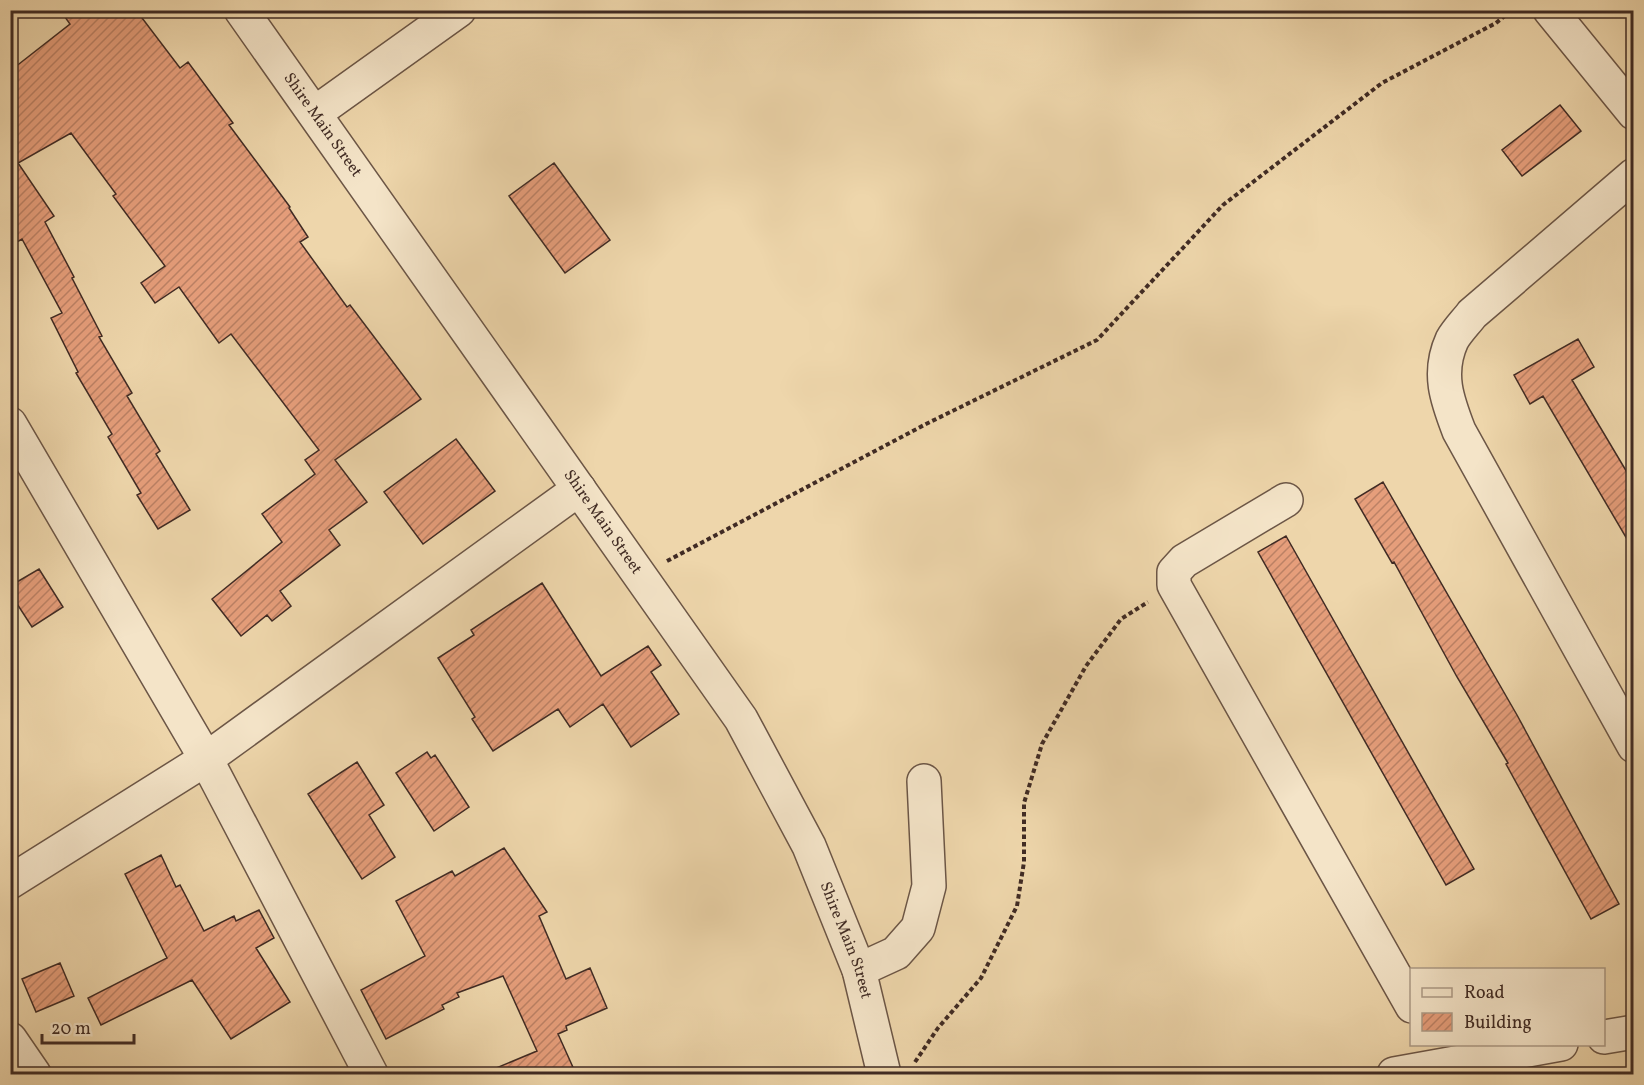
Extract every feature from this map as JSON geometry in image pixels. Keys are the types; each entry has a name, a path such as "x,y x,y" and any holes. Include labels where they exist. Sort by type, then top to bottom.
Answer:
{"street":[{"name":"Shire Main Street","path":"241,10 741,719 809,846 898,1070"},
{"path":"315,112 459,10"},
{"path":"1550,10 1634,113"},
{"path":"1634,175 1472,314 1453,339 1444,366 1446,397 1459,431 1634,746"},
{"path":"10,424 206,759 371,1074"},
{"path":"10,882 206,759 579,489"},
{"path":"1286,500 1184,561 1174,572 1174,585 1410,1002"},
{"path":"859,970 896,953 918,928 929,886 924,781"},
{"path":"1605,1037 1634,1032"},
{"path":"10,1039 34,1074"},
{"path":"1394,1074 1439,1055 1540,1046"}],"path":[{"path":"640,576 926,424 1097,340 1223,205 1382,83 1496,23 1512,10"},
{"path":"898,1070 981,978 1017,906 1024,862 1024,803 1042,744 1086,666 1121,619 1174,585"}],"building":[{"path":"60,10 136,10 180,68 188,62 233,123 229,125 290,207 308,237 300,242 347,307 350,305 421,399 335,460 367,502 329,530 340,545 280,591 291,606 272,621 267,615 241,636 212,599 282,542 262,514 315,474 305,460 319,450 231,334 219,343 179,287 155,303 141,283 165,266 113,196 116,194 71,133 18,163 54,216 45,222 102,336 99,337 132,393 127,396 160,451 156,454 190,510 158,529 137,495 141,493 108,437 112,434 76,373 78,372 51,318 62,313 22,239 10,246 10,71 70,24"},
{"path":"1560,105 1581,131 1522,176 1502,150"},
{"path":"554,163 610,240 565,273 509,196"},
{"path":"1578,339 1594,367 1572,380 1634,484 1634,551 1543,396 1530,404 1514,375"},
{"path":"456,439 495,491 423,544 384,492"},
{"path":"1383,482 1517,715 1619,904 1591,919 1506,764 1508,763 1457,677 1394,562 1392,563 1355,499"},
{"path":"1286,536 1474,869 1446,885 1258,552"},
{"path":"39,569 63,607 32,627 10,593 10,586"},
{"path":"542,583 601,676 648,646 661,665 651,672 679,714 631,747 603,704 570,727 558,709 493,751 472,719 475,717 438,658 474,635 471,630"},
{"path":"427,752 431,758 435,755 469,807 434,831 396,773"},
{"path":"357,762 384,805 369,815 395,857 362,879 308,794"},
{"path":"504,848 547,912 539,916 566,979 590,968 607,1008 566,1026 567,1030 558,1034 576,1074 482,1074 537,1051 503,976 457,993 459,997 442,1005 444,1009 386,1039 361,990 425,956 396,901 452,871 455,876"},
{"path":"161,855 176,887 180,885 204,931 234,916 236,921 259,910 274,938 256,948 290,1002 231,1039 192,980 101,1025 88,998 167,958 125,874"},
{"path":"60,963 74,996 36,1012 22,979"}]}
